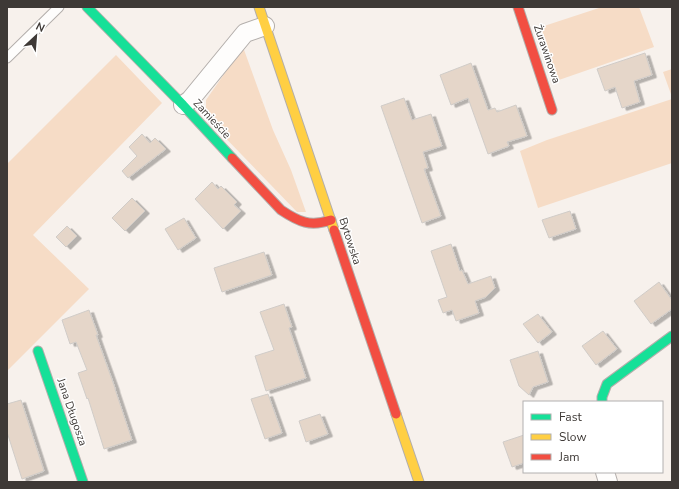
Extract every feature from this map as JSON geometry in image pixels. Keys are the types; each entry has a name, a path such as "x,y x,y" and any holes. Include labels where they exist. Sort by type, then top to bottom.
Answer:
{"street":[{"name":"Zamieście","path":"87,7 183,105 281,210 305,224 313,225 331,220"},
{"name":"Bytowska","path":"259,7 418,482"},
{"name":"Żurawinowa","path":"518,7 552,110"},
{"path":"183,105 190,100 245,33 265,26"},
{"path":"602,401 607,384 672,336"},
{"name":"Jana Długosza","path":"38,351 83,482"}],"lane":[{"path":"7,58 59,7"}],"shaded area":[{"path":"602,7 639,7 654,47 556,81 538,28"},
{"path":"243,47 273,130 291,170 306,212 297,212 211,123 206,110 206,100"},
{"path":"116,55 162,103 33,235 89,289 7,371 7,164"},
{"path":"672,69 672,97 663,72"},
{"path":"672,99 672,163 538,208 520,151 547,140"}],"building":[{"path":"645,53 652,75 634,81 640,102 622,108 615,87 605,91 597,69"},
{"path":"471,63 488,110 495,108 497,112 516,105 527,136 507,142 509,146 488,154 468,98 451,105 440,75"},
{"path":"404,98 412,120 431,114 442,146 423,152 428,168 424,169 441,216 422,223 381,106"},
{"path":"142,134 150,143 155,138 166,149 128,178 122,171 137,156 129,147"},
{"path":"212,182 218,189 221,186 237,202 234,205 241,211 223,229 195,199"},
{"path":"132,198 145,211 125,231 112,218"},
{"path":"570,211 576,229 549,238 542,220"},
{"path":"184,218 196,238 178,250 165,229"},
{"path":"67,226 77,236 66,247 56,237"},
{"path":"451,244 460,271 462,270 468,284 491,276 495,288 486,297 475,301 479,313 456,321 452,310 443,313 438,300 447,297 431,251"},
{"path":"264,252 272,275 222,292 214,268"},
{"path":"659,282 672,300 672,309 651,324 634,301"},
{"path":"284,304 292,327 289,328 306,378 266,391 255,356 274,350 260,312"},
{"path":"89,310 98,335 96,335 132,440 104,449 88,398 87,399 78,373 87,370 76,342 70,344 62,320"},
{"path":"538,314 552,332 538,343 523,324"},
{"path":"603,331 617,349 596,365 582,346"},
{"path":"538,351 548,382 533,387 529,395 519,386 510,360"},
{"path":"268,394 282,433 265,439 251,399"},
{"path":"21,400 44,471 22,479 7,432 7,404"},
{"path":"320,414 328,434 306,442 299,421"},
{"path":"523,435 523,463 512,467 503,442"}],"traffic: fast":[{"path":"87,7 183,105 232,158"},
{"path":"602,401 607,384 672,336"},
{"path":"38,351 83,482"}],"traffic: slow":[{"path":"259,7 334,230"},
{"path":"396,414 419,482"}],"traffic: jam":[{"path":"518,7 552,110"},
{"path":"232,158 281,210 287,214 299,220 311,223 331,220"},
{"path":"334,230 396,414"}]}
